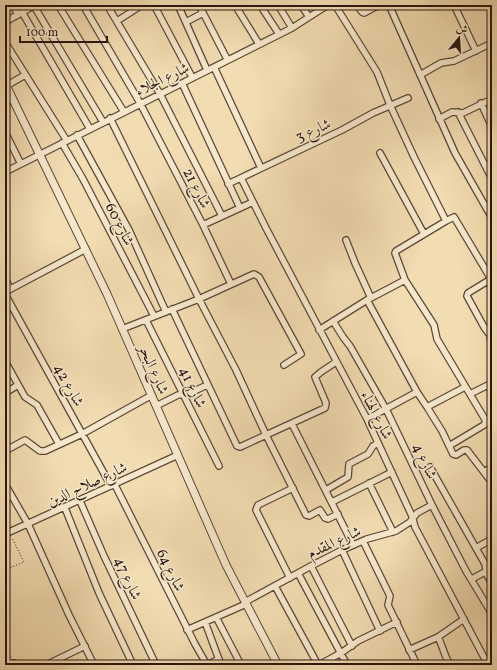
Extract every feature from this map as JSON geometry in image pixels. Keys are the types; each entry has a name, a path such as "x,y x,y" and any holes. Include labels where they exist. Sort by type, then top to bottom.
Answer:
{"street":[{"path":"13,5 90,129"},
{"path":"5,22 35,5 103,122"},
{"path":"58,5 124,112"},
{"name":"شارع 21","path":"83,5 140,103 203,225 231,284"},
{"path":"107,5 160,94 222,216"},
{"path":"117,21 142,5"},
{"path":"154,5 192,77"},
{"path":"178,5 207,70"},
{"path":"199,5 227,59"},
{"path":"235,5 259,44"},
{"path":"260,5 279,34"},
{"path":"278,5 292,28"},
{"path":"301,5 309,17"},
{"name":"شارع الجلاء","path":"6,170 40,155 227,59 292,28 328,5"},
{"path":"336,5 376,72 390,105 446,221"},
{"path":"357,5 364,13 379,5"},
{"path":"389,5 439,119 462,167 492,218"},
{"path":"454,5 476,51"},
{"path":"490,5 492,10"},
{"path":"186,22 203,13"},
{"name":"شارع 60","path":"5,42 64,142 154,316"},
{"path":"420,75 441,63 454,61 492,43"},
{"path":"214,67 261,168"},
{"path":"6,84 25,75"},
{"path":"182,83 240,208"},
{"name":"شارع البحر","path":"6,84 86,249 152,395 217,546 278,665"},
{"name":"شارع 3","path":"228,184 342,130 373,113 408,98"},
{"path":"439,119 452,112 463,113 492,99"},
{"path":"480,104 492,127"},
{"path":"458,112 492,179"},
{"path":"110,118 306,514 309,516 320,510 325,518 328,519 338,514"},
{"path":"5,132 21,164"},
{"path":"77,135 129,230 208,385 237,446 292,424 326,407 326,403 315,378 320,372 336,362"},
{"path":"380,153 424,234"},
{"name":"شارع الهناء","path":"241,178 319,330 367,419 413,518 415,528 489,663"},
{"path":"203,225 253,202"},
{"path":"449,446 486,423 486,419 437,339 434,325 405,280 395,253 452,217 455,218 490,280 492,288"},
{"path":"346,240 369,299 417,392 449,446 455,455 466,450 490,480"},
{"path":"7,292 86,249"},
{"path":"122,330 199,299 254,274 259,277 300,354 284,365"},
{"name":"شارع 42","path":"5,278 7,292 82,434 113,485"},
{"path":"319,330 369,299 405,280"},
{"path":"490,280 468,293 467,296 490,335 492,349"},
{"name":"شارع 41","path":"146,320 219,466"},
{"name":"شارع 4","path":"333,321 343,338 350,346 386,409 432,505 466,571 492,614"},
{"path":"5,361 25,397 37,405 59,444"},
{"path":"492,366 492,372"},
{"path":"470,394 490,384 492,394"},
{"path":"5,393 18,385"},
{"path":"156,406 178,395 188,394 208,385"},
{"path":"427,407 465,387"},
{"path":"367,419 417,392"},
{"path":"5,451 25,440 42,452 48,450 82,434 152,395"},
{"path":"292,424 354,545"},
{"path":"326,490 348,477 349,464 368,454 373,446 378,443"},
{"name":"شارع صلاح الدين","path":"7,533 65,508 178,455"},
{"path":"430,467 489,570 492,584"},
{"path":"484,472 492,467"},
{"path":"332,502 392,472"},
{"path":"369,483 393,532"},
{"path":"5,484 28,524 69,615 94,665"},
{"name":"شارع 64","path":"113,485 207,665"},
{"path":"290,578 256,510 258,505 293,488"},
{"name":"شارع 47","path":"80,501 104,556 156,665"},
{"name":"شارع المقدم","path":"188,630 245,603 342,550 404,527 417,513 432,505"},
{"path":"65,508 100,593 133,665"},
{"path":"476,548 492,539"},
{"path":"363,541 390,596 388,605 398,622 409,650 417,665"},
{"path":"342,550 380,631"},
{"path":"311,566 352,646"},
{"path":"472,579 489,570"},
{"path":"298,573 348,665"},
{"path":"275,586 319,665 341,653 358,641 398,622"},
{"path":"216,617 241,665"},
{"path":"409,650 438,637 464,619"},
{"path":"205,622 220,662 207,665"},
{"path":"438,637 442,645 444,655 450,665"},
{"path":"46,665 85,646"}],"path":[{"path":"5,570 24,562 7,533"},
{"path":"5,646 12,664"}]}
